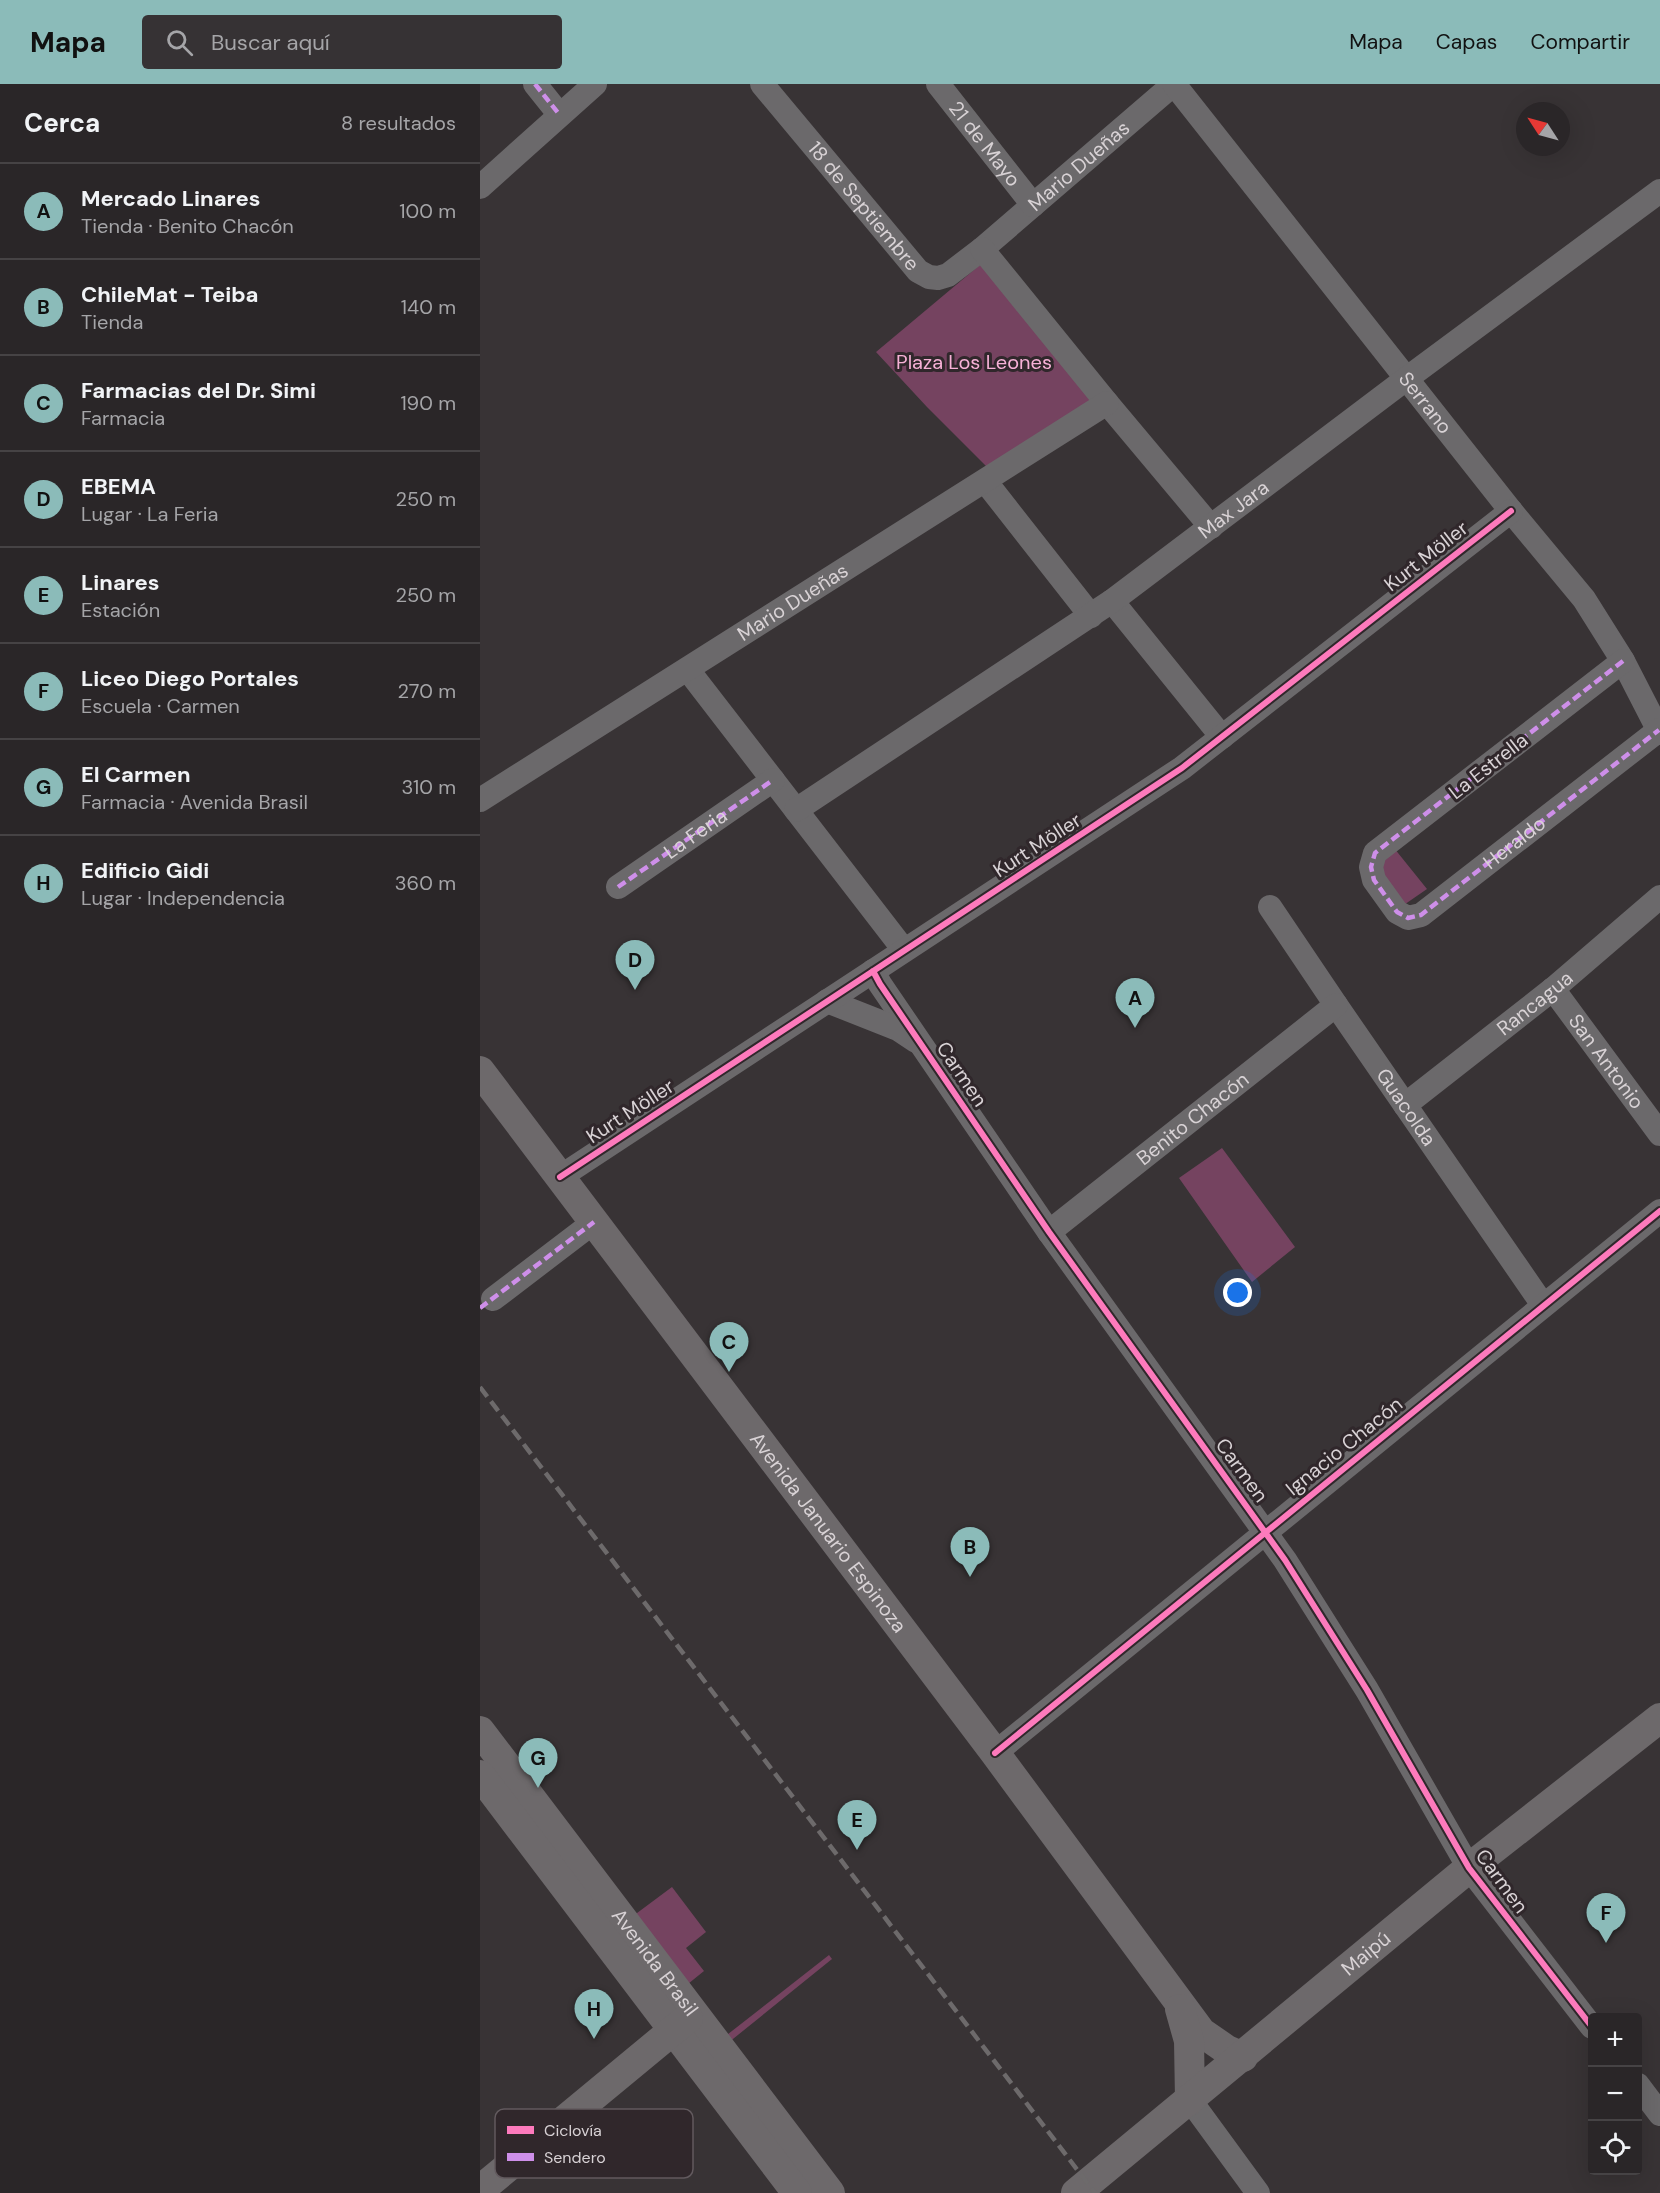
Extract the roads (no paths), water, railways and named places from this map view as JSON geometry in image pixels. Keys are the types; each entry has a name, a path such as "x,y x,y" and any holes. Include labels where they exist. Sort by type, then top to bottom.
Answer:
{"main road":[{"name":"Avenida Januario Espinoza","path":"480,1071 995,1753 1174,1995 1208,2038 1243,2057"},
{"name":"Maipú","path":"1076,2193 1469,1868 1660,1718"},
{"name":"Avenida Brasil","path":"480,1731 684,2021 797,2193"},
{"name":"Avenida Brasil","path":"480,1775 830,2193"},
{"name":"Avenida Januario Espinoza","path":"1174,1995 1181,2010 1189,2041 1190,2100"},
{"path":"578,2109 684,2021"},
{"path":"480,2190 495,2178"}],"street":[{"path":"535,84 559,114"},
{"path":"480,187 595,84"},
{"name":"18 de Septiembre","path":"762,84 918,271 929,277 938,278 948,275 982,249"},
{"name":"21 de Mayo","path":"938,84 1033,205"},
{"name":"Mario Dueñas","path":"982,249 1174,84"},
{"name":"Serrano","path":"1174,84 1511,511 1584,599 1623,661 1659,732"},
{"name":"Max Jara","path":"796,810 1112,602 1406,379 1660,191"},
{"path":"982,249 1211,527"},
{"name":"Mario Dueñas","path":"480,800 1107,403"},
{"path":"985,482 1091,616"},
{"name":"Kurt Möller","path":"560,1177 1138,798 1222,737 1511,511"},
{"path":"1112,602 1222,737"},
{"name":"La Estrella","path":"1374,880 1371,867 1375,853 1623,661"},
{"path":"688,670 904,950"},
{"name":"Heraldo","path":"1374,880 1397,912 1408,918 1421,915 1659,732"},
{"name":"La Feria","path":"618,887 773,780"},
{"name":"Rancagua","path":"1405,1105 1553,989 1660,897"},
{"name":"Guacolda","path":"1270,907 1543,1305"},
{"name":"Carmen","path":"873,971 1049,1232 1266,1531 1367,1690 1469,1868 1588,2021"},
{"name":"San Antonio","path":"1553,989 1660,1134"},
{"path":"827,1001 898,1029 923,1045"},
{"name":"Benito Chacón","path":"1049,1232 1336,1005"},
{"name":"Ignacio Chacón","path":"995,1753 1660,1211"},
{"path":"493,1299 594,1222"},
{"path":"1642,2090 1660,2114"},
{"path":"1190,2100 1258,2193"}],"railway":[{"path":"480,1387 1095,2193"}],"place":[{"name":"EBEMA","path":"635,990"},
{"name":"Mercado Linares","path":"1135,1028"},
{"name":"Farmacias del Dr. Simi","path":"729,1372"},
{"name":"ChileMat - Teiba","path":"970,1577"},
{"name":"El Carmen","path":"538,1788"},
{"name":"Linares","path":"857,1850"},
{"name":"Liceo Diego Portales","path":"1606,1943"},
{"name":"Edificio Gidi","path":"594,2039"}],"park label":[{"name":"Plaza Los Leones","path":"974,362"}]}
